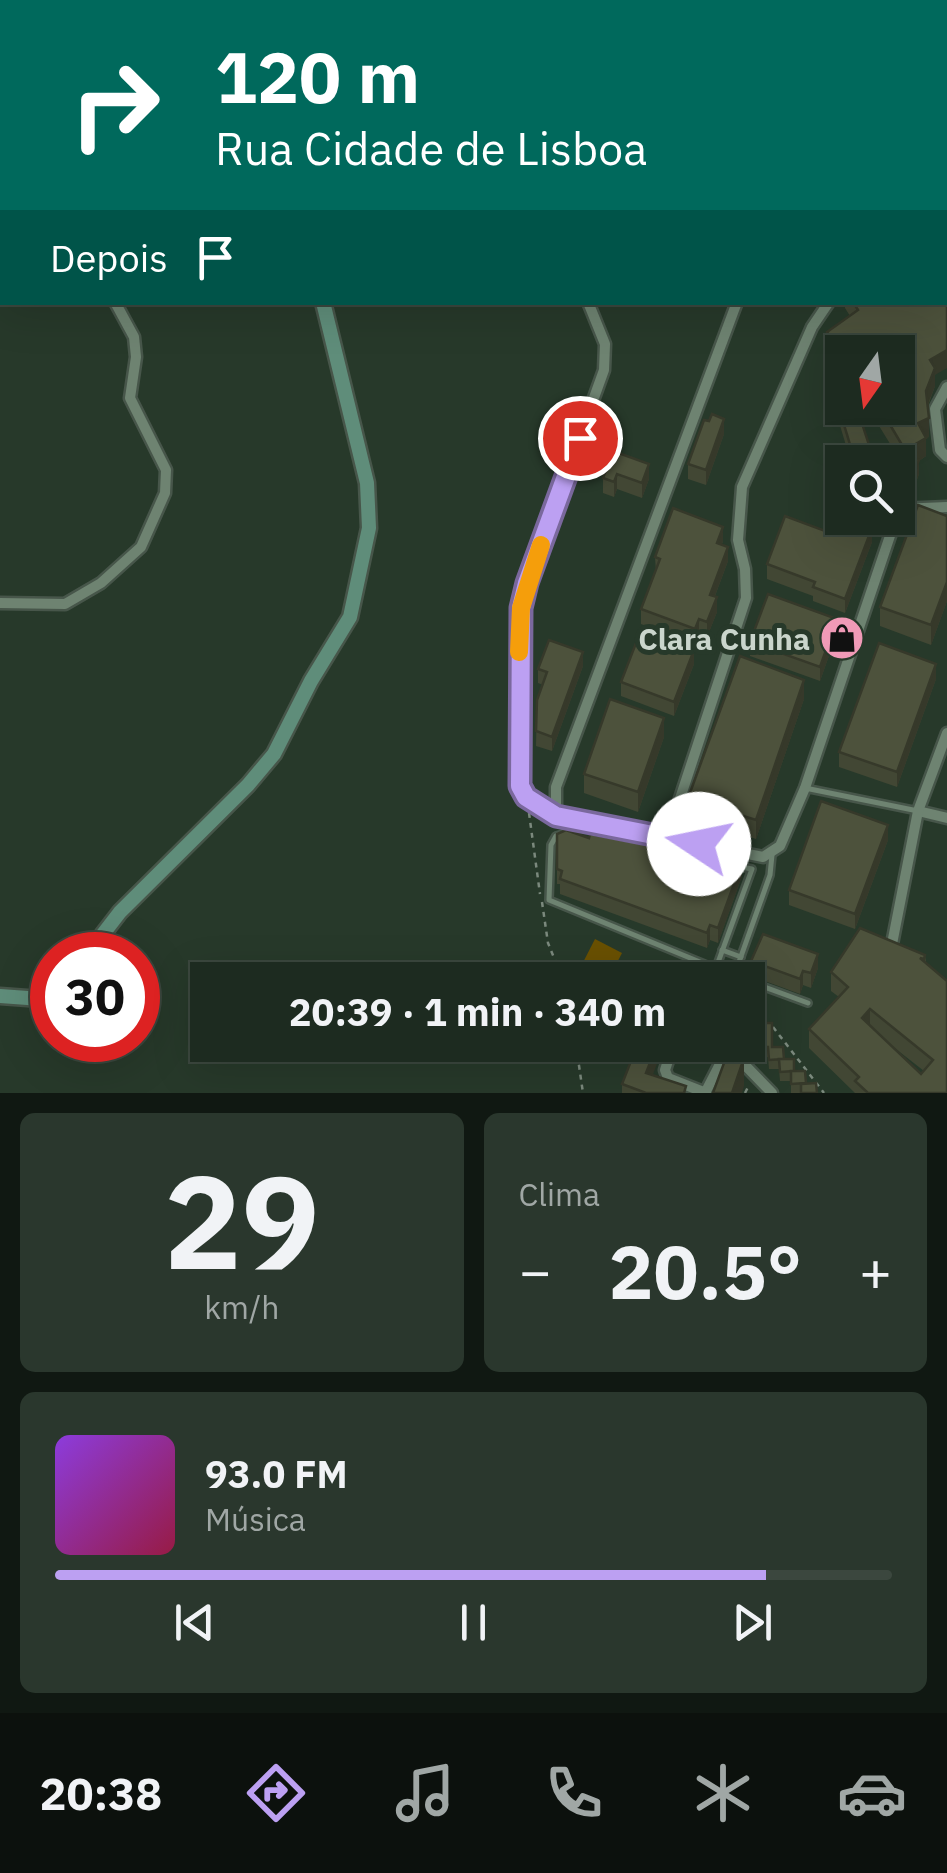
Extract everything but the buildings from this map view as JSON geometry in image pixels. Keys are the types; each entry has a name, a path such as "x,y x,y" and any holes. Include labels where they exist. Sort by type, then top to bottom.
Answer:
{"main road":[{"path":"105,932 274,754 311,681 350,617 368,528 367,483 324,305"},
{"path":"0,996 30,998"}],"street":[{"path":"0,603 65,604 102,583 141,547 164,494 166,470 130,398 136,357 134,337 117,305"},
{"path":"589,305 605,344 604,370 521,608 520,786 526,797 556,816 763,857 772,854 780,846 804,788 890,535"},
{"path":"556,816 556,787 736,305"},
{"path":"667,838 746,598 738,540 742,487 812,328 827,305"},
{"path":"947,387 934,410 940,450 947,457"},
{"path":"915,508 947,507"},
{"path":"892,949 918,811 947,733"},
{"path":"918,811 947,818"},
{"path":"667,1062 664,1070 668,1078 706,1093 722,1062"},
{"path":"742,1062 772,1093"}],"lane":[{"path":"804,788 918,811"},
{"path":"562,834 551,845 550,900 701,962"},
{"path":"739,962 770,876 772,854"},
{"path":"718,962 752,870 734,866"},
{"path":"722,950 741,957"},
{"path":"765,987 808,1003"}],"path":[{"path":"765,1024 772,1026 824,1093"},
{"path":"578,1062 583,1093"},
{"path":"746,1093 748,1087"}],"shaded area":[{"path":"595,939 622,953 617,962 583,962"}],"slow traffic":[{"path":"519,652 521,608 541,545"}],"place":[{"name":"Clara Cunha","path":"842,638"}],"route":[{"path":"580,438 521,608 520,786 526,797 556,816 699,844"}]}
